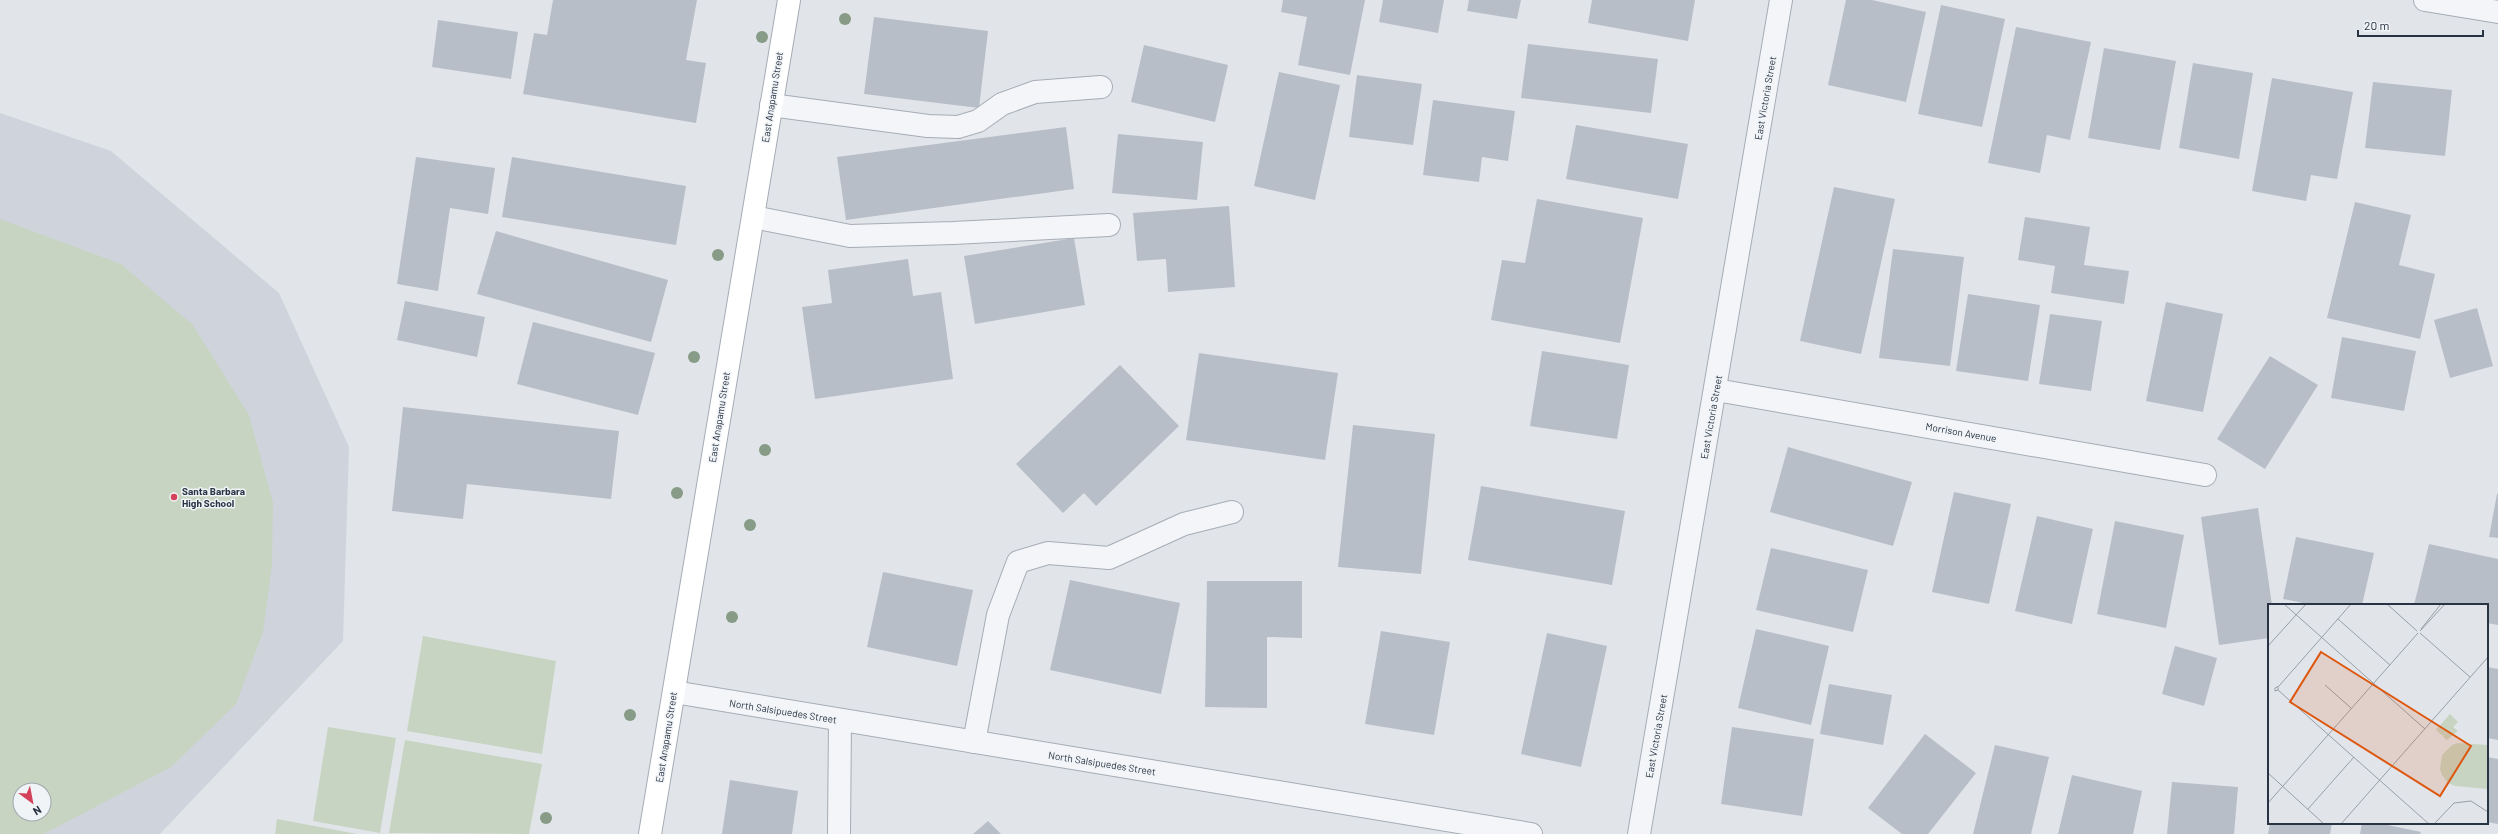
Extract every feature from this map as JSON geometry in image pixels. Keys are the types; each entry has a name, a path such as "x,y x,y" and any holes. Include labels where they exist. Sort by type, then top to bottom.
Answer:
{"main road":[{"name":"East Anapamu Street","path":"650,834 789,0"}],"street":[{"name":"East Victoria Street","path":"1639,834 1716,390 1781,0"},
{"path":"2425,0 2498,12"},
{"path":"771,104 928,126 958,127 978,120 1002,104 1035,92 1101,87"},
{"path":"752,217 850,236 953,233 1109,225"},
{"name":"Morrison Avenue","path":"1716,390 2205,475"},
{"path":"974,742 998,615 1018,562 1048,553 1109,558 1184,524 1232,512"},
{"name":"North Salsipuedes Street","path":"674,692 1531,834"},
{"path":"839,834 840,720"}],"shaded area":[{"name":"Santa Barbara High School","path":"0,113 111,151 279,293 349,447 343,641 160,834 0,834"}],"green space":[{"name":"Santa Barbara High School","path":"0,219 121,264 193,325 249,415 273,503 272,565 263,632 236,704 171,767 44,834 0,834"},
{"path":"423,636 556,661 542,754 407,731"},
{"path":"328,727 396,738 380,833 313,821"},
{"path":"405,740 542,764 529,834 389,833"},
{"path":"277,819 357,834 275,834"}],"building":[{"path":"553,0 697,0 686,60 706,63 696,123 523,94 534,33 547,35"},
{"path":"1283,0 1365,0 1350,75 1298,65 1307,17 1281,12"},
{"path":"1383,0 1444,0 1438,33 1379,22"},
{"path":"1469,0 1521,0 1517,19 1467,11"},
{"path":"1592,0 1695,0 1688,41 1588,23"},
{"path":"1846,0 1872,0 1926,12 1906,102 1828,85"},
{"path":"1941,5 2005,19 1982,127 1918,114"},
{"path":"874,17 988,31 979,108 864,94"},
{"path":"438,20 518,32 511,79 432,67"},
{"path":"2016,27 2091,42 2070,140 2047,135 2040,173 1988,163"},
{"path":"1528,44 1658,59 1651,113 1521,98"},
{"path":"1144,45 1228,65 1215,122 1131,102"},
{"path":"2104,48 2176,61 2160,150 2088,138"},
{"path":"2193,63 2253,73 2239,159 2179,148"},
{"path":"1279,72 1340,85 1315,200 1254,186"},
{"path":"1357,75 1422,84 1413,145 1349,137"},
{"path":"2272,78 2353,92 2337,179 2311,175 2306,201 2252,191"},
{"path":"2373,82 2452,90 2445,156 2365,148"},
{"path":"1433,100 1515,111 1508,161 1482,157 1479,182 1423,175"},
{"path":"1576,125 1688,144 1678,199 1566,179"},
{"path":"1066,127 1074,189 846,220 837,157"},
{"path":"1118,134 1203,142 1197,200 1112,193"},
{"path":"416,157 495,168 488,214 450,208 438,291 397,284"},
{"path":"512,157 686,186 676,245 502,217"},
{"path":"1834,187 1895,199 1861,354 1800,341"},
{"path":"1537,199 1643,218 1620,343 1491,320 1502,260 1525,263"},
{"path":"2355,202 2411,215 2399,265 2435,274 2420,339 2327,318"},
{"path":"1229,206 1235,287 1168,292 1166,259 1137,261 1133,213"},
{"path":"2025,217 2090,227 2084,265 2129,271 2124,304 2051,293 2055,266 2018,260"},
{"path":"496,231 668,280 651,342 477,294"},
{"path":"1074,238 1085,305 975,324 964,256"},
{"path":"1893,249 1964,257 1950,366 1879,358"},
{"path":"908,259 913,296 941,292 953,379 815,399 802,307 832,303 828,270"},
{"path":"1968,294 2040,305 2028,381 1956,371"},
{"path":"405,301 485,317 477,357 397,340"},
{"path":"2166,302 2223,314 2203,412 2146,401"},
{"path":"2477,308 2493,366 2450,378 2434,320"},
{"path":"2050,314 2102,321 2091,391 2039,384"},
{"path":"533,322 655,353 638,415 517,384"},
{"path":"2342,337 2416,351 2404,411 2331,398"},
{"path":"1542,351 1629,365 1617,439 1530,426"},
{"path":"1199,353 1338,373 1325,460 1186,440"},
{"path":"2270,356 2318,385 2265,469 2217,439"},
{"path":"1120,365 1179,426 1096,506 1084,493 1063,513 1016,464"},
{"path":"403,407 619,431 611,499 467,484 463,519 392,511"},
{"path":"1353,425 1435,434 1421,574 1338,567"},
{"path":"1788,447 1912,482 1893,546 1770,512"},
{"path":"1481,486 1625,511 1612,585 1468,560"},
{"path":"1954,492 2011,504 1989,604 1932,592"},
{"path":"2498,494 2498,538 2489,537"},
{"path":"2258,508 2272,604 2268,604 2268,638 2219,645 2201,517"},
{"path":"2037,516 2093,529 2072,624 2015,611"},
{"path":"2115,521 2184,535 2166,628 2097,614"},
{"path":"2296,537 2374,553 2362,604 2307,604 2283,599"},
{"path":"2429,544 2498,559 2498,625 2488,623 2488,604 2414,604"},
{"path":"1771,548 1868,570 1853,632 1756,610"},
{"path":"883,572 973,590 957,666 867,647"},
{"path":"1070,580 1180,603 1161,694 1050,670"},
{"path":"1207,581 1302,581 1302,638 1267,637 1267,708 1205,707"},
{"path":"1756,629 1829,646 1811,725 1738,708"},
{"path":"1381,631 1450,642 1434,735 1365,724"},
{"path":"1547,633 1607,646 1581,767 1521,754"},
{"path":"2175,646 2217,658 2204,706 2162,694"},
{"path":"2488,667 2498,669 2498,740 2488,738"},
{"path":"1829,684 1892,695 1883,745 1820,734"},
{"path":"1732,727 1814,739 1802,816 1721,804"},
{"path":"1925,734 1976,773 1928,834 1902,834 1868,808"},
{"path":"1995,745 2049,757 2031,834 1973,834"},
{"path":"2488,757 2498,759 2498,824 2488,822"},
{"path":"2072,775 2142,791 2133,834 2058,834"},
{"path":"730,780 798,791 792,834 722,834"},
{"path":"2172,782 2238,787 2234,834 2167,834"},
{"path":"988,821 1001,834 973,834"},
{"path":"2270,824 2332,824 2330,834 2268,834"},
{"path":"2362,824 2383,824 2421,832 2420,834 2360,834"}],"place":[{"name":"Santa Barbara High School","path":"174,497"}]}
